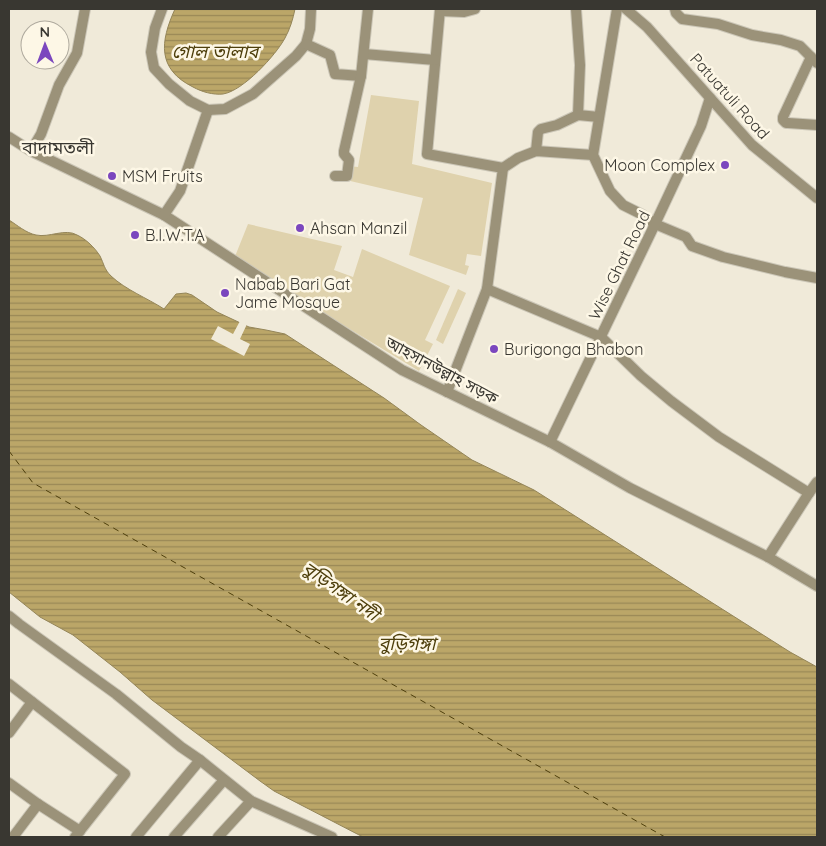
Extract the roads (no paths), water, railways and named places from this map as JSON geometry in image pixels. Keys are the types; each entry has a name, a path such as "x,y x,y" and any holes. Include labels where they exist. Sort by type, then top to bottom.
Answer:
{"street":[{"path":"31,151 41,134 59,85 77,53 85,9"},
{"path":"162,9 155,28 151,52 154,68 169,84 190,101 208,110 226,109 253,94 296,56 306,44 310,29 311,9"},
{"path":"335,176 346,176 349,160 344,151 361,76 368,9"},
{"path":"475,9 464,12 440,10 427,154 504,168 518,158 536,151 593,155"},
{"path":"576,9 580,65 578,115"},
{"path":"616,9 593,155 610,192 623,205 655,224 686,237 692,246 723,257 817,278"},
{"name":"Patuatuli Road","path":"626,9 647,27 752,145 817,198"},
{"path":"675,9 682,19 718,24 800,46 814,60 783,116 783,120 786,123 817,125"},
{"path":"306,44 330,55 335,74 361,76"},
{"path":"364,54 435,60"},
{"name":"Wise Ghat Road","path":"550,442 701,126 710,98"},
{"path":"164,215 180,191 208,110"},
{"path":"536,151 539,130 557,125 578,115 599,117"},
{"name":"আহসানউল্লাহ সড়ক","path":"9,137 31,151 164,215 402,370 550,442 630,488 768,557 817,586"},
{"path":"447,392 487,289 504,168"},
{"path":"487,289 601,337 641,376 719,437 809,492"},
{"path":"768,557 817,482"},
{"path":"9,616 116,694 251,801 332,837"},
{"path":"9,684 125,774 77,834 9,783"},
{"path":"9,733 32,702"},
{"path":"136,837 200,760"},
{"path":"174,837 224,780"},
{"path":"218,837 251,801"},
{"path":"13,837 38,804"}],"water":[{"name":"গোল তালাব","path":"175,9 295,9 285,38 267,62 240,86 219,94 208,93 181,80 168,63 165,54 166,33"},
{"name":"বুড়িগঙ্গা","path":"9,220 32,234 41,236 67,232 87,241 96,250 105,269 111,276 130,290 164,309 176,294 186,293 217,312 249,327 285,334 384,398 472,460 534,490 790,652 817,667 817,837 363,837 274,791 152,700 73,635 40,617 9,592"}],"place":[{"name":"Moon Complex","path":"725,165"},
{"name":"MSM Fruits","path":"112,176"},
{"name":"Ahsan Manzil","path":"300,228"},
{"name":"B.I.W.T.A","path":"135,235"},
{"name":"Nabab Bari Gat Jame Mosque","path":"225,293"},
{"name":"Burigonga Bhabon","path":"494,349"}],"district":[{"name":"বাদামতলী","path":"58,147"}],"water label":[{"name":"বুড়িগঙ্গা নদী","path":"341,591"}]}
